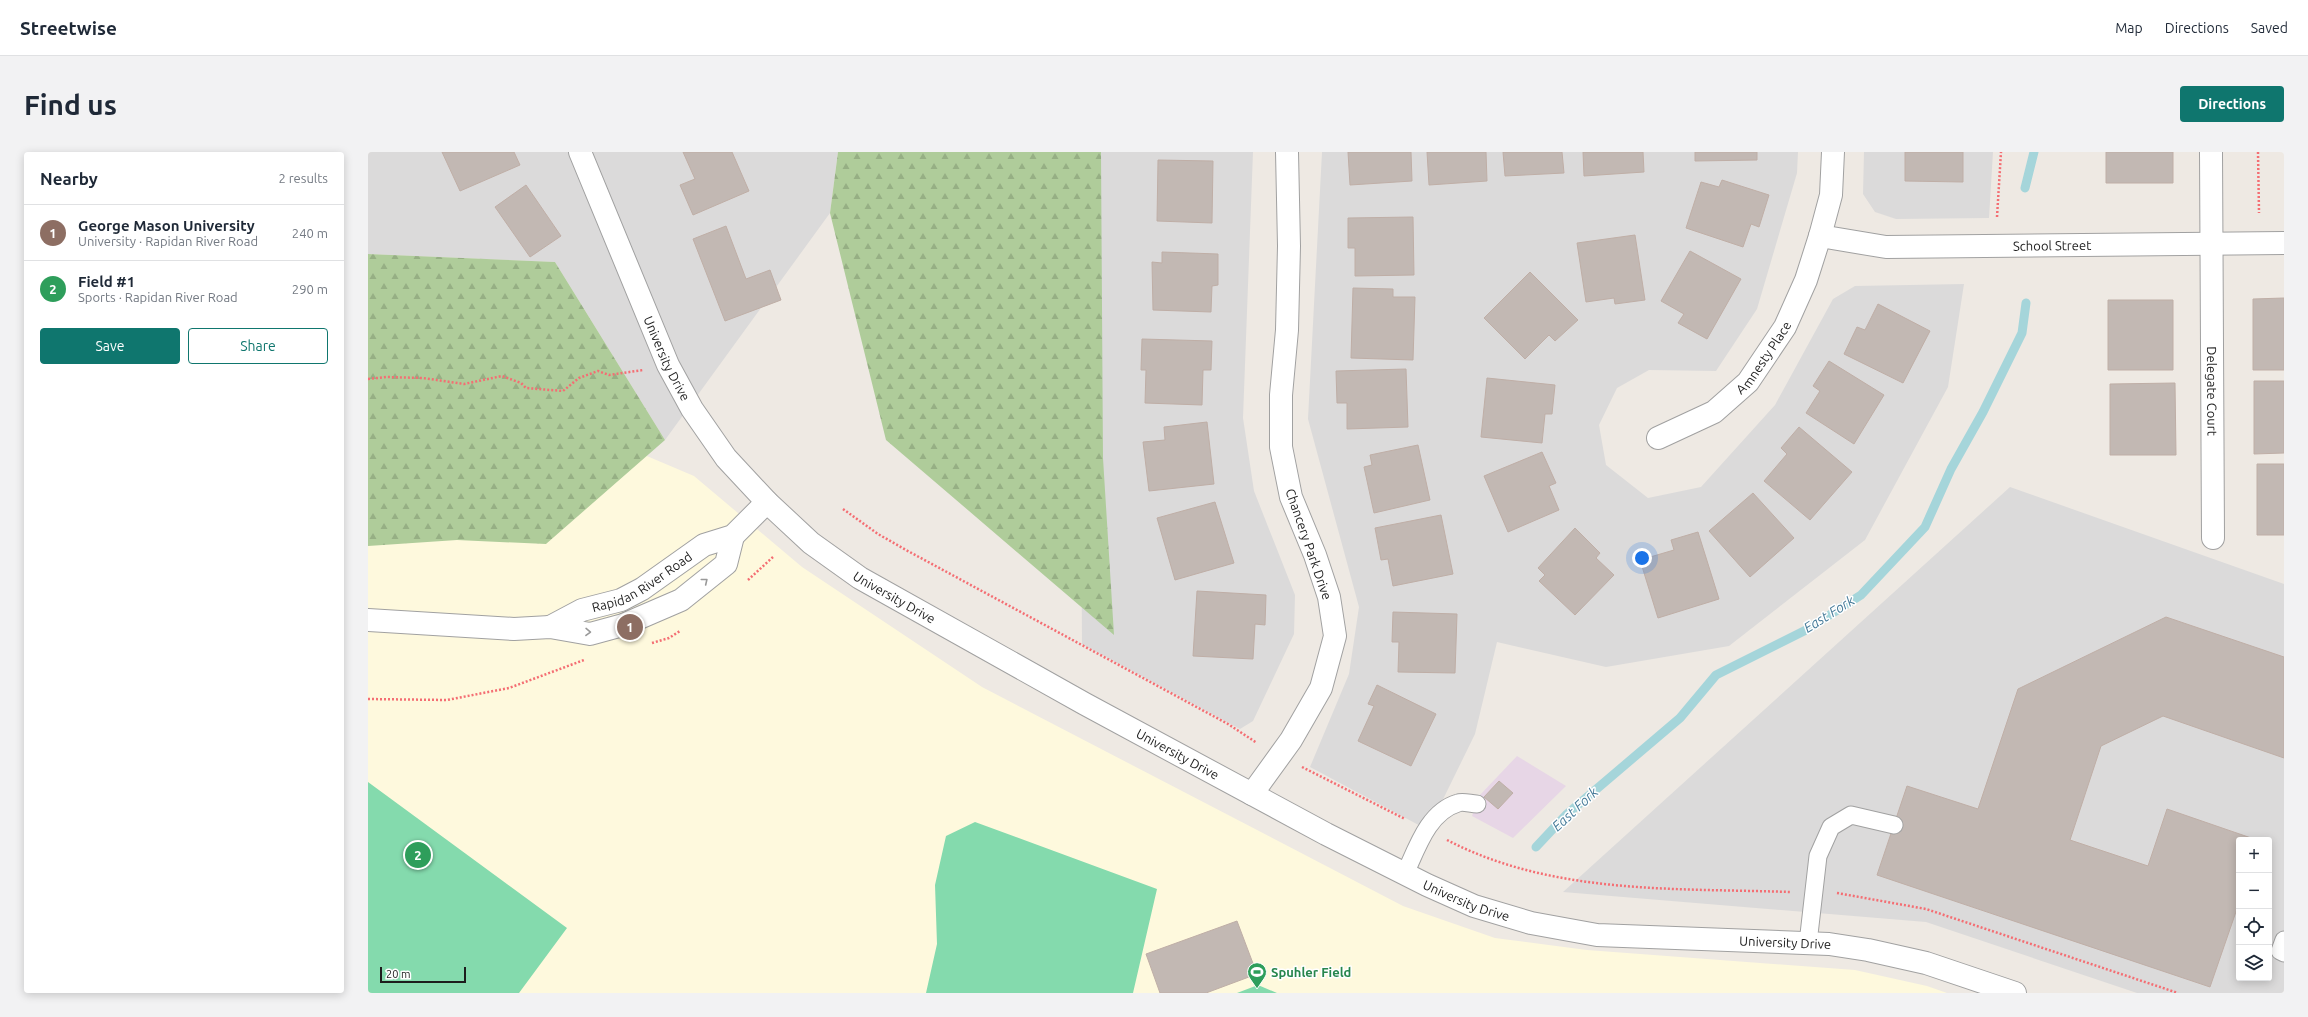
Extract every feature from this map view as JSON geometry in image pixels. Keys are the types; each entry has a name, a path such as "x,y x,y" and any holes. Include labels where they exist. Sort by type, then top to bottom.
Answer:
{"street":[{"name":"University Drive","path":"580,152 668,365 692,409 726,458 767,502 811,543 860,578 1085,704 1252,794 1405,874 1474,906 1531,923 1597,935 1808,944 1868,950 1926,963 2015,993"},
{"name":"Chancery Park Drive","path":"1252,794 1291,740 1321,688 1335,636 1329,597 1315,555 1291,497 1281,447 1281,395 1287,330 1289,261 1287,152"},
{"path":"1820,236 1831,195 1833,152"},
{"name":"Delegate Court","path":"2211,152 2213,244 2213,538"},
{"name":"School Street","path":"1820,236 1886,247 2284,243"},
{"name":"Amnesty Place","path":"1658,438 1714,412 1748,382 1785,327 1806,280 1820,236"},
{"name":"Rapidan River Road","path":"550,627 582,610 621,600 642,589 704,545 733,536 767,502"},
{"name":"Rapidan River Road","path":"368,620 514,629 550,627 590,634 623,625 681,600 726,564 733,536"}],"lane":[{"path":"1405,874 1431,821 1442,811 1459,802 1477,804"},
{"path":"1808,944 1818,856 1831,827 1851,815 1894,825"},
{"path":"2284,940 2280,951 2284,953"}],"path":[{"path":"1997,216 2001,152"},
{"path":"2258,152 2259,213"},
{"path":"368,379 386,377 423,378 464,384 502,376 521,384 526,388 563,391 578,378 598,371 610,375 618,375 668,365"},
{"path":"843,509 895,544 1228,724 1243,735"},
{"path":"1298,765 1483,857 1561,879 1596,884 1796,892"},
{"path":"1840,893 1926,909 2178,993"}],"shaded area":[{"path":"368,152 838,152 830,213 665,440 555,262 368,254"},
{"path":"1079,152 1253,152 1243,418 1254,491 1295,595 1294,634 1253,721 1240,729 1082,644"},
{"path":"1322,152 1798,152 1797,173 1757,309 1716,371 1649,370 1617,388 1599,425 1606,465 1648,498 1701,487 1775,405 1833,299 1855,286 1964,284 1948,387 1865,540 1729,646 1606,667 1497,642 1475,734 1428,830 1310,767 1349,674 1359,607 1308,419"},
{"path":"1864,152 1993,152 1989,218 1896,219 1875,212 1863,194"},
{"path":"368,338 694,476 802,567 982,687 1403,906 1495,938 1587,950 1855,970 1927,986 1947,993 368,993"},
{"path":"2010,487 2284,584 2284,993 2137,993 1926,922 1563,892"},
{"path":"1517,756 1566,786 1513,838 1472,816 1479,796"}],"green space":[{"path":"838,152 1101,152 1103,458 1114,635 886,440 830,213"},
{"path":"368,254 555,262 665,440 546,544 457,540 368,546"},
{"path":"368,782 567,928 519,993 368,993"},
{"path":"975,822 1157,889 1133,993 926,993 937,944 935,885 946,836"},
{"name":"Spuhler Field","path":"1258,985 1277,993 1237,993"}],"building":[{"path":"442,152 514,152 520,165 460,191"},
{"path":"683,152 732,152 749,191 693,215 680,185 695,179"},
{"path":"1348,152 1411,152 1412,181 1350,185"},
{"path":"1427,152 1486,152 1487,181 1429,185"},
{"path":"1503,152 1562,152 1564,173 1505,176"},
{"path":"1583,152 1643,152 1644,172 1584,176"},
{"path":"1695,152 1757,152 1757,160 1695,161"},
{"path":"1905,152 1963,152 1963,182 1905,181"},
{"path":"2106,152 2173,152 2173,183 2106,183"},
{"path":"1158,160 1213,161 1212,223 1157,221"},
{"path":"1722,180 1769,195 1759,227 1751,224 1743,247 1686,228 1701,182 1719,187"},
{"path":"526,185 561,236 530,257 495,207"},
{"path":"1413,217 1414,275 1355,276 1355,248 1348,248 1348,218"},
{"path":"726,226 746,279 770,270 781,300 725,321 693,239"},
{"path":"1635,235 1645,300 1615,304 1614,298 1586,302 1577,243"},
{"path":"1690,251 1741,279 1707,339 1678,323 1684,314 1661,301"},
{"path":"1162,252 1218,254 1218,285 1212,286 1211,312 1153,310 1152,262 1162,263"},
{"path":"1530,272 1578,320 1555,341 1549,335 1525,359 1484,318"},
{"path":"1353,288 1393,289 1393,297 1415,297 1413,360 1351,358"},
{"path":"2284,298 2284,370 2253,370 2253,299"},
{"path":"2108,300 2173,300 2173,370 2108,370"},
{"path":"1878,304 1930,331 1903,383 1844,354 1857,327 1865,330"},
{"path":"1142,339 1212,341 1211,370 1203,370 1202,405 1145,403 1146,370 1141,370"},
{"path":"1829,361 1884,395 1854,444 1806,413 1820,391 1813,386"},
{"path":"1406,369 1408,427 1347,429 1347,403 1337,403 1336,371"},
{"path":"1487,378 1555,385 1552,414 1545,414 1542,443 1481,437"},
{"path":"2254,381 2284,381 2284,453 2254,454"},
{"path":"2175,383 2176,455 2110,455 2110,384"},
{"path":"1207,422 1214,484 1149,491 1143,442 1165,440 1164,427"},
{"path":"1799,427 1852,472 1810,520 1764,481 1787,454 1781,448"},
{"path":"1418,445 1430,500 1374,513 1364,467 1372,465 1370,455"},
{"path":"1542,452 1556,483 1549,486 1559,510 1508,532 1484,476"},
{"path":"2257,464 2284,464 2284,535 2257,535"},
{"path":"1753,493 1794,538 1750,577 1709,531"},
{"path":"1215,502 1234,563 1175,580 1157,518"},
{"path":"1441,515 1453,574 1393,586 1388,559 1381,560 1375,528"},
{"path":"1575,528 1600,553 1596,558 1614,575 1575,615 1539,581 1545,575 1538,568"},
{"path":"1698,532 1719,599 1658,618 1640,560 1674,550 1671,540"},
{"path":"1197,591 1266,595 1265,625 1255,624 1253,659 1193,656"},
{"path":"1393,612 1457,614 1455,673 1398,672 1399,642 1392,642"},
{"path":"2166,617 2284,657 2284,758 2163,716 2101,746 2070,840 2148,866 2167,809 2248,837 2236,837 2236,912 2210,987 1877,875 1907,786 1978,809 2018,689"},
{"path":"1377,685 1436,714 1411,766 1358,741 1374,706 1368,704"},
{"path":"1499,781 1513,793 1498,809 1484,797"},
{"path":"1237,921 1257,974 1206,993 1160,993 1146,954"}],"waterway":[{"name":"East Fork","path":"2025,188 2034,152"},
{"name":"East Fork","path":"1536,847 1566,815 1680,718 1716,675 1806,630 1861,595 1925,527 1951,469 1983,412 2022,333 2026,303"}],"place":[{"name":"George Mason University","path":"630,627"},
{"name":"Field #1","path":"418,855"},
{"name":"Spuhler Field","path":"1257,989"}]}
